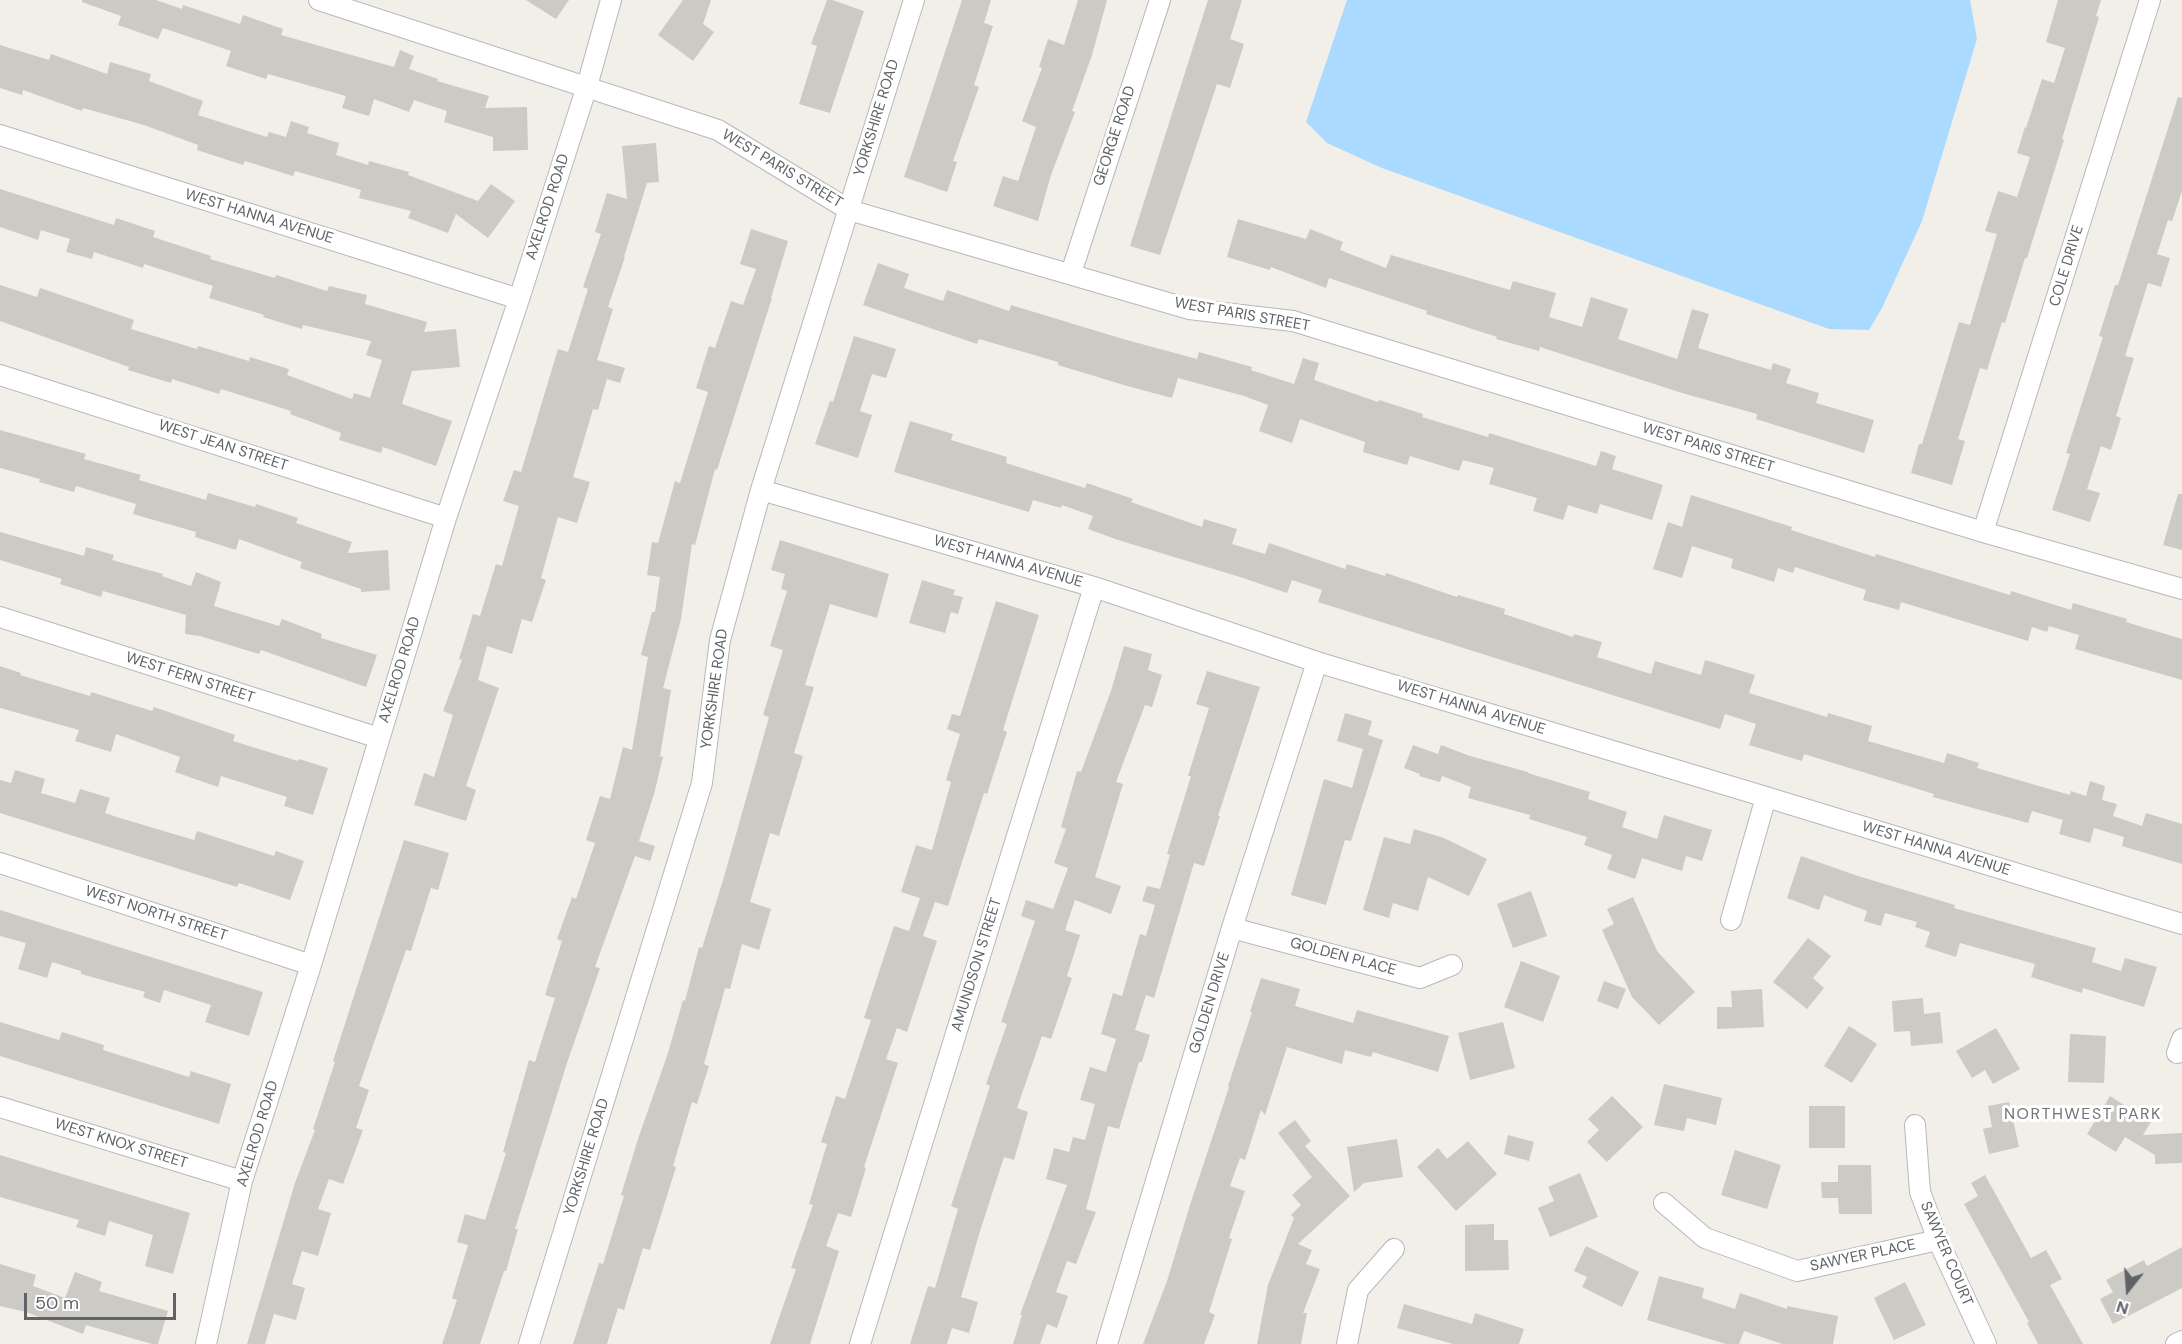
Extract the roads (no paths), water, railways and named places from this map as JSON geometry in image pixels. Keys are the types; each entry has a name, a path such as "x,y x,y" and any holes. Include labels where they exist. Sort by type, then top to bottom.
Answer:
{"street":[{"name":"WEST PARIS STREET","path":"319,0 718,130 849,210 1189,309 1293,321 1983,532 2182,589"},
{"name":"AXELROD ROAD","path":"206,1344 243,1181 446,518 587,86 611,0"},
{"name":"YORKSHIRE ROAD","path":"529,1344 702,783 720,640 761,490 914,0"},
{"name":"GEORGE ROAD","path":"1071,273 1160,0"},
{"name":"COLE DRIVE","path":"1983,532 2150,0"},
{"name":"WEST HANNA AVENUE","path":"0,135 519,299"},
{"name":"WEST JEAN STREET","path":"0,375 446,518"},
{"name":"WEST HANNA AVENUE","path":"761,490 1094,587 1317,662 1766,796 2182,924"},
{"name":"AMUNDSON STREET","path":"860,1344 1094,587"},
{"name":"WEST FERN STREET","path":"0,617 380,738"},
{"name":"GOLDEN DRIVE","path":"1107,1344 1232,928 1317,662"},
{"path":"1731,920 1766,796"},
{"name":"WEST NORTH STREET","path":"0,863 311,965"},
{"name":"GOLDEN PLACE","path":"1232,928 1420,978 1452,965"},
{"name":"WEST KNOX STREET","path":"0,1107 243,1181"},
{"name":"SAWYER COURT","path":"1915,1125 1920,1192 1938,1240 1986,1344"},
{"name":"SAWYER PLACE","path":"1664,1203 1705,1238 1797,1270 1938,1240"},
{"path":"1347,1344 1358,1290 1394,1249"},
{"path":"2176,1344 2182,1341"}],"water":[{"path":"1347,0 1970,0 1977,39 1922,221 1882,308 1869,330 1829,329 1382,168 1327,143 1306,122"}],"district":[{"name":"NORTHWEST PARK","path":"2083,1115"}]}
